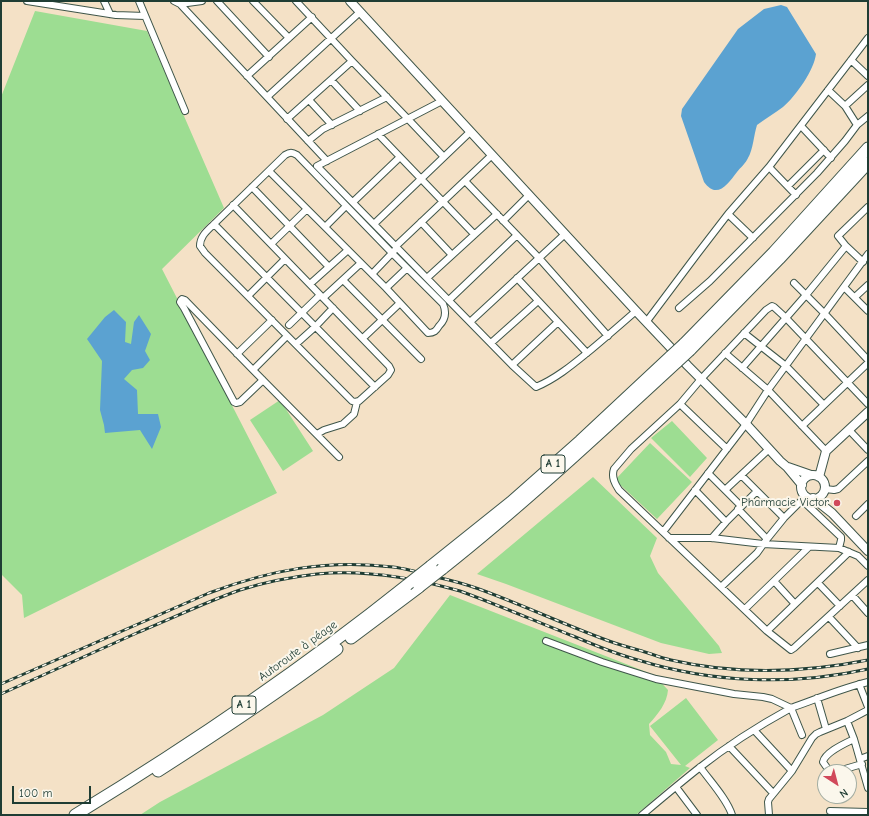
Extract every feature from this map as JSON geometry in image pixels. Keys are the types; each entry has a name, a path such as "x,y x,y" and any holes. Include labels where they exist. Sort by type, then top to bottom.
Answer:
{"highway":[{"name":"A 1","path":"687,347 868,148"},
{"name":"A 1","path":"88,815 245,715 419,587 477,541 554,474 779,259 868,163"},
{"name":"Autoroute à péage","path":"75,815 223,720 346,633 511,502 674,359"}],"street":[{"path":"31,1 63,4 122,16 145,16"},
{"path":"104,1 110,14"},
{"path":"139,1 185,110"},
{"path":"177,2 202,1"},
{"path":"217,1 268,57"},
{"path":"253,1 289,38"},
{"path":"296,1 386,97 444,156"},
{"path":"350,1 636,311 787,467 802,485 802,490 807,498 841,537 842,540 839,548"},
{"path":"177,2 327,161"},
{"path":"267,97 360,12"},
{"path":"247,76 312,17"},
{"path":"647,321 728,214 769,167 868,38"},
{"path":"851,60 868,76"},
{"path":"288,119 352,61"},
{"path":"331,80 360,111"},
{"path":"845,106 868,86"},
{"path":"828,90 845,106 857,125"},
{"path":"308,141 319,132 386,97"},
{"path":"309,100 332,125"},
{"path":"442,101 317,166 512,365 536,387 556,376 608,336 636,311"},
{"path":"679,308 710,281 796,195 831,158 857,125 868,116"},
{"path":"800,126 831,158"},
{"path":"374,224 470,132"},
{"path":"378,134 474,234"},
{"path":"788,186 824,150"},
{"path":"233,205 363,338 390,368 390,373 388,376 362,400 357,402 352,401 205,253 201,248 200,242 202,237 233,205 269,170 290,152 294,154 443,304 445,311 443,321 435,331 428,333 386,288 269,170"},
{"path":"372,274 421,222 492,155"},
{"path":"353,202 400,157"},
{"path":"769,167 796,195"},
{"path":"465,181 539,258 608,336"},
{"path":"252,187 329,267"},
{"path":"503,221 529,196"},
{"path":"326,227 346,206"},
{"path":"863,262 838,238 838,234 868,207"},
{"path":"271,244 307,209"},
{"path":"427,278 497,214"},
{"path":"728,214 752,238"},
{"path":"421,222 452,255"},
{"path":"214,224 375,387"},
{"path":"470,322 565,234"},
{"path":"449,300 517,235"},
{"path":"742,368 806,295 846,246"},
{"path":"310,284 348,250"},
{"path":"663,532 746,424 768,390 868,254"},
{"path":"248,296 285,259"},
{"path":"289,325 301,313 343,280 361,263"},
{"path":"386,288 407,268"},
{"path":"517,278 586,353"},
{"path":"343,280 421,359"},
{"path":"794,283 868,362 802,426"},
{"path":"855,298 868,285"},
{"path":"844,287 868,311"},
{"path":"263,380 240,402 234,402 180,302 181,300 185,300 339,457"},
{"path":"491,343 538,301"},
{"path":"363,338 400,303"},
{"path":"868,404 786,318 772,306 766,310 725,353 680,404 631,449 614,469 613,473 615,485 619,490 767,631 791,650 868,580"},
{"path":"296,344 333,308"},
{"path":"237,354 272,320"},
{"path":"512,365 558,322"},
{"path":"744,333 786,366 824,406"},
{"path":"253,370 287,336"},
{"path":"725,353 768,390 826,451"},
{"path":"317,434 324,430 343,424 354,414 357,402"},
{"path":"680,404 727,449"},
{"path":"815,476 826,451 868,412"},
{"path":"849,430 868,450"},
{"path":"725,490 769,449"},
{"path":"825,489 838,489 868,461"},
{"path":"787,467 815,476 823,481 832,514"},
{"path":"708,473 740,508 765,542"},
{"path":"741,475 784,518"},
{"path":"802,485 806,478 815,476"},
{"path":"721,587 757,553 784,518 807,498 820,496 825,489"},
{"path":"695,490 726,522"},
{"path":"712,538 757,491"},
{"path":"807,498 832,514 868,552"},
{"path":"856,516 868,504"},
{"path":"669,538 712,538 809,547 839,548 858,556 868,566"},
{"path":"745,610 809,547"},
{"path":"767,631 849,552"},
{"path":"774,581 795,604"},
{"path":"818,583 840,606"},
{"path":"852,595 868,613"},
{"path":"829,617 858,648"},
{"path":"546,641 656,680 734,694 772,699 791,708 802,735"},
{"path":"830,654 868,645"},
{"path":"642,815 729,746 776,716 791,708 817,698 868,682"},
{"path":"859,684 868,707"},
{"path":"817,698 826,730"},
{"path":"769,815 769,799 792,771 812,738 816,734 868,710"},
{"path":"846,721 854,739 868,788"},
{"path":"754,730 792,771"},
{"path":"824,764 823,762 824,759 829,753 854,739"},
{"path":"729,746 773,794"},
{"path":"856,764 868,756"},
{"path":"700,768 722,797 732,815"},
{"path":"676,787 698,815"},
{"path":"830,811 868,812"}],"green space":[{"path":"35,11 147,31 224,208 162,269 277,493 24,618 22,595 1,574 1,97"},
{"path":"280,400 313,451 283,471 250,420"},
{"path":"672,421 707,458 690,477 651,438"},
{"path":"650,443 692,482 657,519 615,480"},
{"path":"593,477 657,538 650,556 658,573 719,646 722,653 709,654 661,643 477,574"},
{"path":"450,595 654,675 668,690 664,704 649,724 650,735 666,752 671,764 681,765 650,726 686,698 718,740 685,766 690,768 636,815 140,815 160,802 323,715 394,668"}],"water":[{"path":"781,5 787,7 816,54 815,60 804,82 788,102 757,125 750,155 744,164 726,185 718,190 713,190 704,182 681,116 682,109 738,29 764,9"},
{"path":"114,310 126,322 125,342 131,344 134,322 139,315 151,334 145,351 150,360 143,368 132,370 124,379 137,390 138,414 158,414 161,427 152,449 140,430 105,433 100,410 102,361 87,339 105,317"}],"railway":[{"path":"1,684 209,593 254,578 299,568 345,564 399,568 463,584 495,595 613,642 667,659 695,665 745,670 794,670 819,668 868,660"},
{"path":"1,694 139,632 240,590 288,578 335,573 390,576 425,582 460,591 613,652 666,668 694,674 752,680 781,680 810,678 868,669"}],"place":[{"name":"Pharmacie Victor","path":"837,503"}]}
